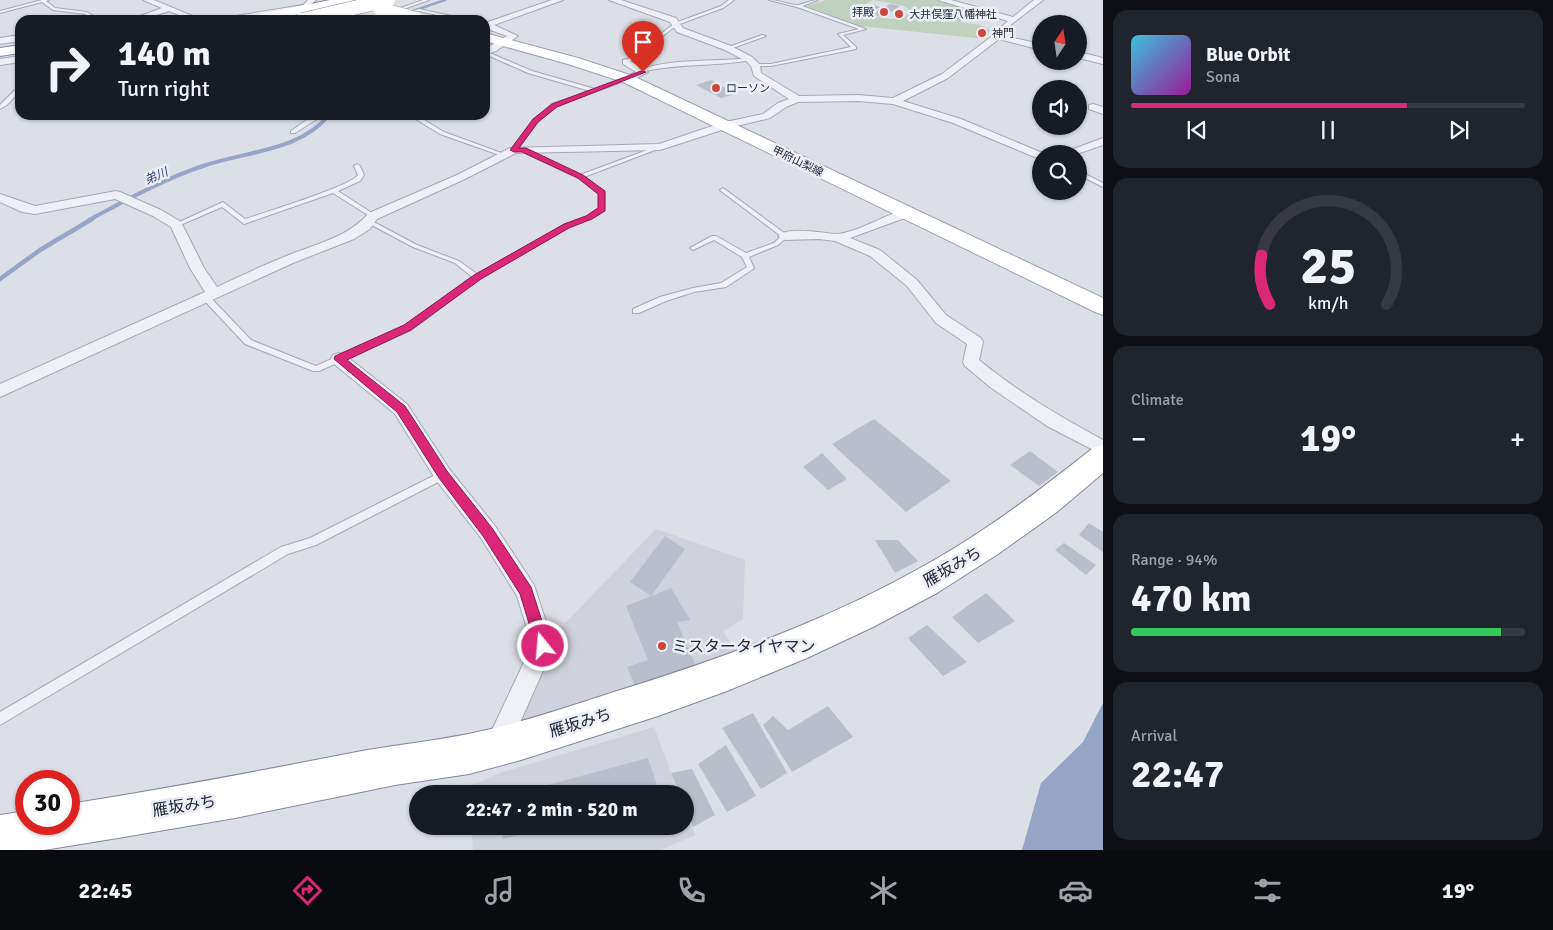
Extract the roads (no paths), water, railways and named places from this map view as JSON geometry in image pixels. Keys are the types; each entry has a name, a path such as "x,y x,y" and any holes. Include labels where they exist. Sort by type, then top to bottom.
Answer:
{"main road":[{"path":"313,15 348,0"},
{"path":"276,15 348,0 384,5 407,15"},
{"path":"329,15 384,5"},
{"name":"甲府山梨線","path":"490,31 573,61 631,71 725,125 1103,307"},
{"path":"1,46 15,50"},
{"name":"雁坂みち","path":"0,836 233,798 384,767 496,748 635,705 720,676 838,628 993,542 1066,489 1103,456"}],"street":[{"path":"147,0 184,15"},
{"path":"256,15 306,7 312,0"},
{"path":"490,31 559,0"},
{"path":"613,0 666,17 673,20 680,30 728,48 752,62 757,74 797,99"},
{"path":"942,0 1014,20"},
{"path":"895,101 945,76 998,36 996,34 1039,0"},
{"path":"149,15 168,9"},
{"path":"490,36 493,49 490,50"},
{"path":"998,36 1032,45"},
{"path":"1,46 15,40"},
{"path":"1088,57 1103,61"},
{"path":"0,62 15,60"},
{"path":"0,391 288,260 349,236 365,226 370,218 514,152 660,147 725,125 766,116 782,105 797,99 858,98 895,101 957,121 1032,152"},
{"path":"1087,146 1103,141"},
{"path":"0,198 26,209 35,210 109,196 121,197 157,213 176,225 210,296"},
{"path":"838,238 875,226 906,213"},
{"path":"785,236 819,235 838,238 875,253 912,284 941,319 975,342 971,362 996,383 1053,421 1103,448"},
{"path":"339,359 401,409 443,475 488,532 526,592 543,646 496,748"}],"lane":[{"path":"0,12 45,0 54,9 89,15"},
{"path":"384,15 427,0"},
{"path":"631,71 676,24 722,7 732,0"},
{"path":"514,152 536,121 554,105 593,90 631,71 670,65 752,62 771,65 854,48 840,34 864,30 798,6 771,0"},
{"path":"798,6 816,0"},
{"path":"405,15 420,10 442,15"},
{"path":"728,48 764,36"},
{"path":"490,54 530,72 593,90"},
{"path":"0,107 4,106 10,96 15,92"},
{"path":"293,132 312,120"},
{"path":"210,296 248,342 316,369 408,328 477,277 566,226 589,217 602,209 602,193 580,177 514,152 442,133 420,120"},
{"path":"580,177 660,147"},
{"path":"176,225 223,204 244,222 334,191 358,180 362,175 357,166"},
{"path":"1087,177 1103,185"},
{"path":"723,190 785,236 776,244 745,256"},
{"path":"334,191 370,218 415,246 457,262 477,277"},
{"path":"636,311 663,299 693,290 723,285 751,268 745,256 714,237 692,248"},
{"path":"0,719 285,550 312,542 443,475"}],"water":[{"path":"1103,703 1103,850 1022,850 1041,783 1083,742"}],"waterway":[{"name":"弟川","path":"407,13 445,0"},
{"name":"弟川","path":"89,220 145,190 189,171 287,143 303,136 324,120"},
{"name":"弟川","path":"0,279 40,250 92,219"}],"place":[{"name":"拝殿","path":"884,12"},
{"name":"大井俣窪八幡神社","path":"899,14"},
{"name":"神門","path":"982,33"},
{"name":"ローソン","path":"716,88"},
{"name":"ミスタータイヤマン","path":"662,646"}]}
